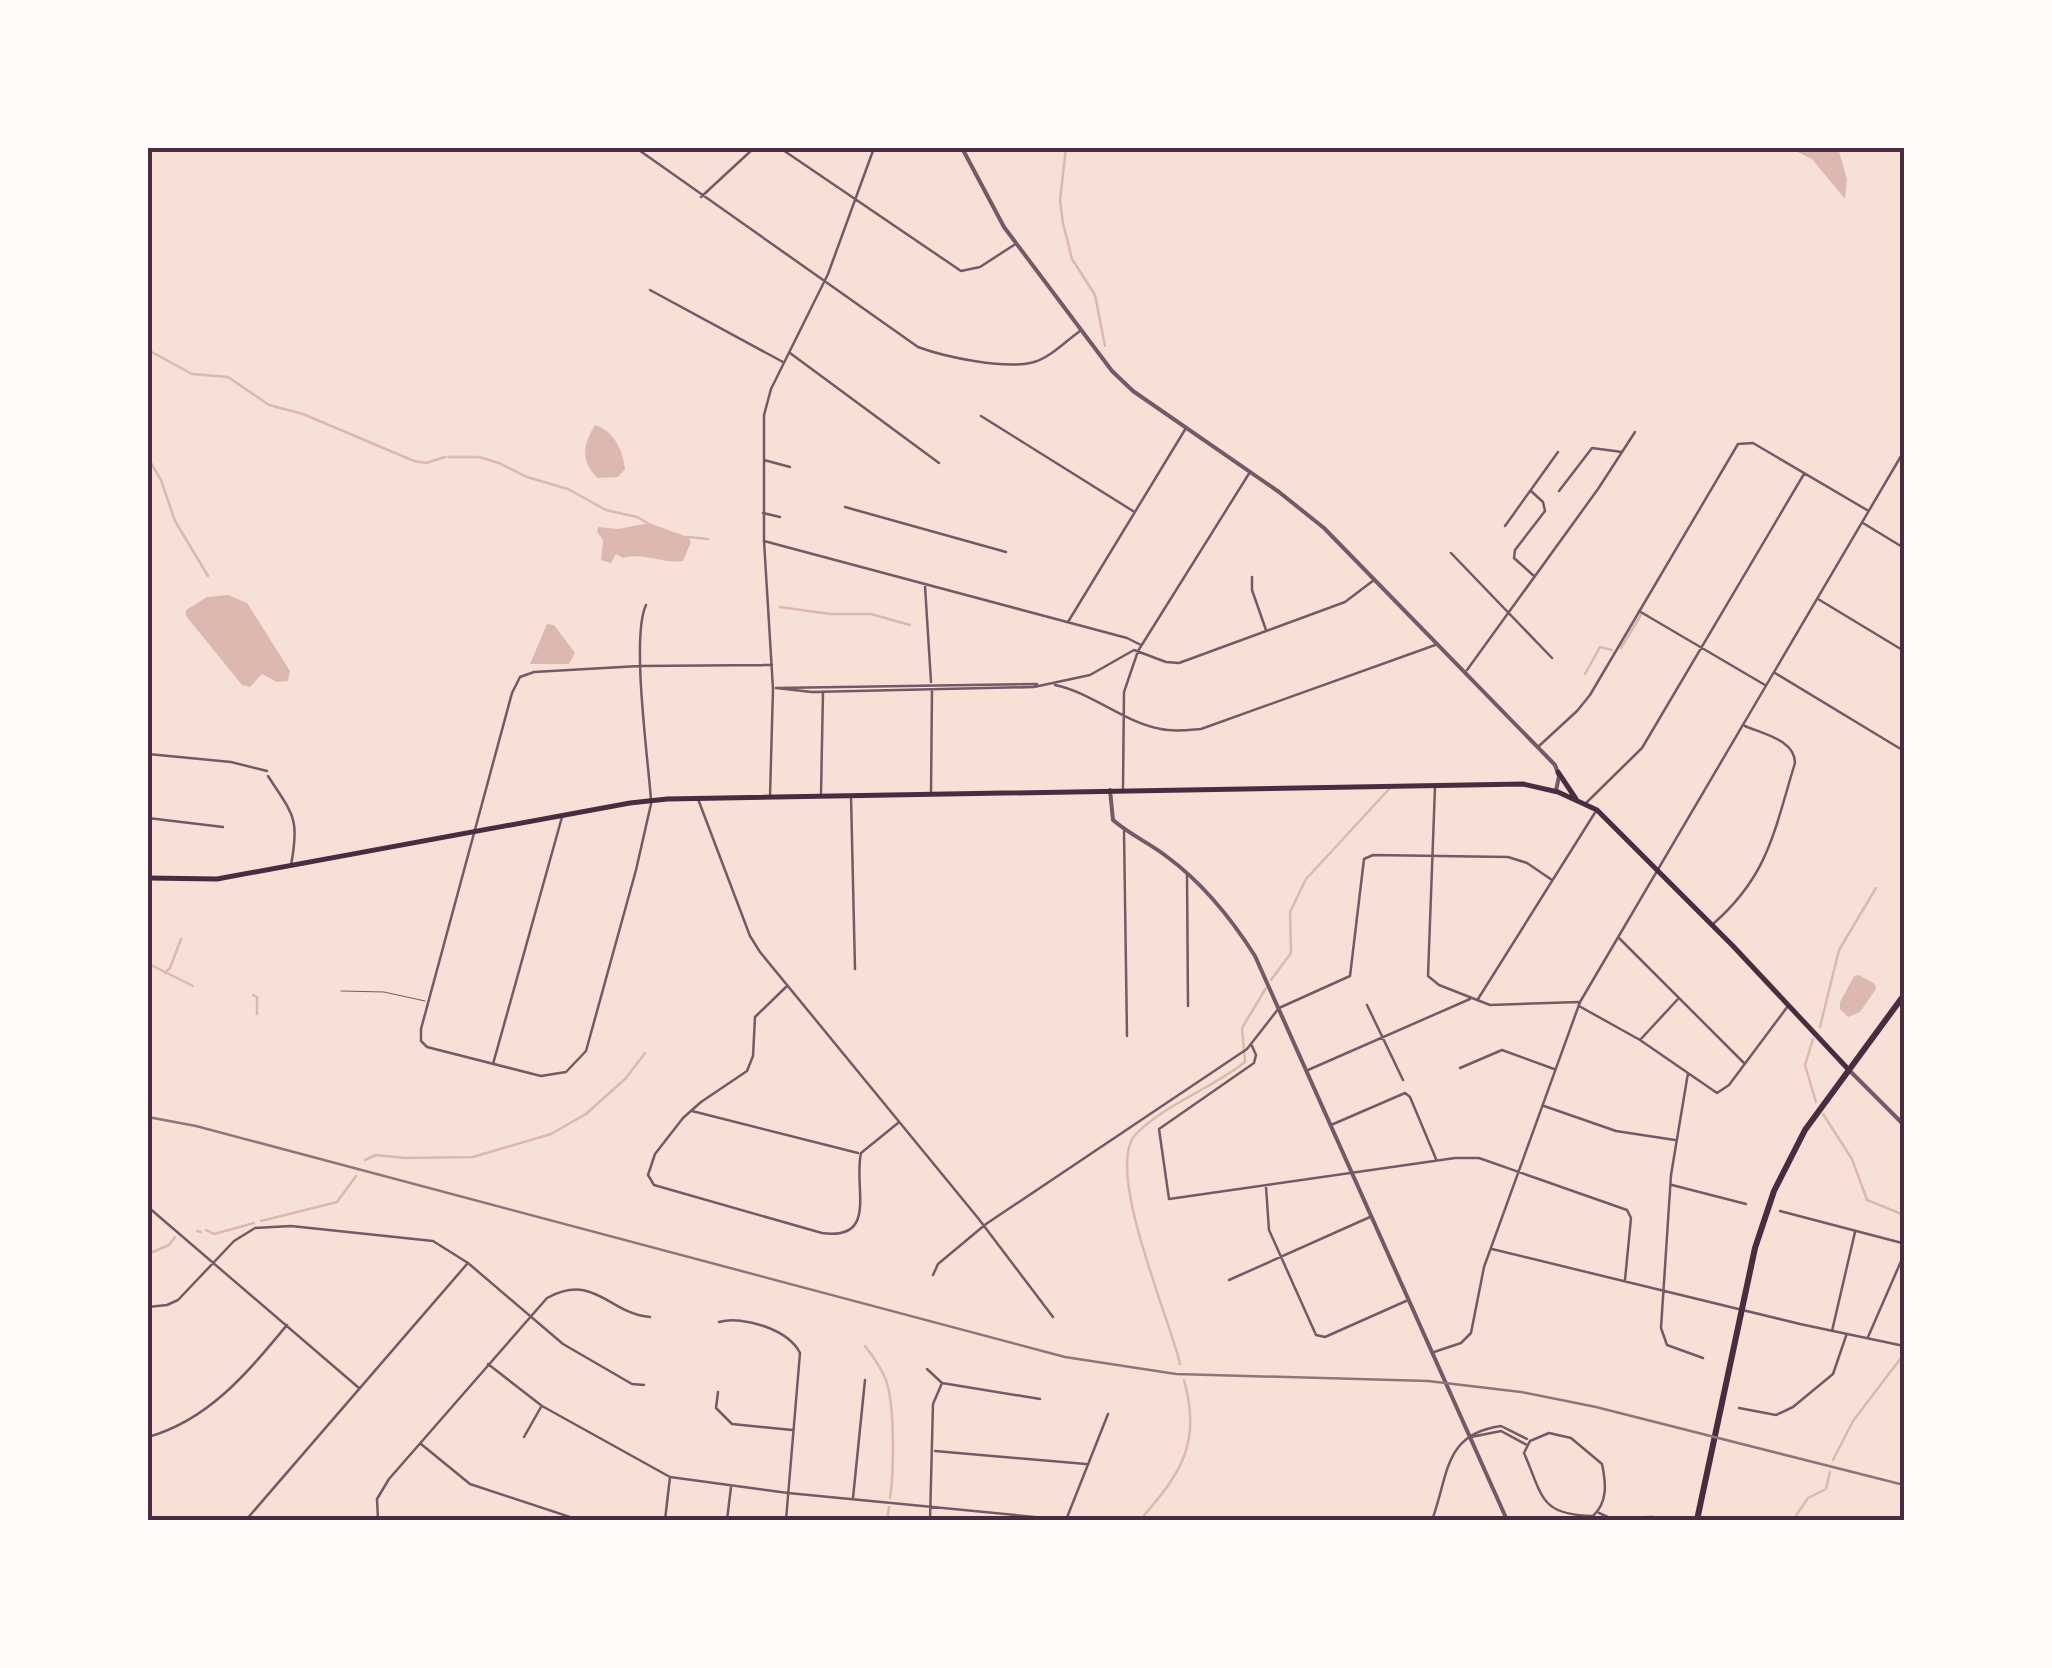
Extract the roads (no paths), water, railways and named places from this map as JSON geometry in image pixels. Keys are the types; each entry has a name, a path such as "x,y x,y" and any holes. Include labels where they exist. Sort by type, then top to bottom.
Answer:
{"highway":[{"path":"1697,1520 1760,1228 1780,1176 1804,1130 1904,995"}],"main road":[{"path":"1558,772 1582,803"},
{"path":"148,878 216,879 651,800 1523,784 1556,791 1596,810 1712,924 1848,1069"}],"street":[{"path":"636,148 918,347 944,355 1030,363 1080,332"},
{"path":"701,196 754,148"},
{"path":"780,148 960,270 980,267 1016,244"},
{"path":"770,796 774,688 763,513 765,406 824,282 874,148"},
{"path":"962,148 990,204 1016,244 1080,332 1126,384 1326,529 1538,747 1558,772 1556,791"},
{"path":"650,290 784,362"},
{"path":"789,352 939,464"},
{"path":"982,416 1134,511"},
{"path":"1067,623 1186,428"},
{"path":"1466,672 1635,432"},
{"path":"1538,747 1584,703 1742,442 1753,443 1868,511"},
{"path":"1559,490 1592,448 1624,452"},
{"path":"1432,1352 1462,1343 1472,1332 1478,1290 1490,1249 1580,1004 1904,451"},
{"path":"1505,526 1558,452"},
{"path":"762,460 790,467"},
{"path":"1123,789 1122,714 1126,684 1138,652 1250,472"},
{"path":"1582,803 1642,748 1804,473"},
{"path":"1531,491 1543,502 1545,511 1514,558 1535,576"},
{"path":"845,507 1006,552"},
{"path":"763,513 780,518"},
{"path":"1862,522 1904,548"},
{"path":"764,541 1141,646"},
{"path":"1451,553 1552,658"},
{"path":"1252,577 1252,590 1266,632"},
{"path":"822,688 931,683 1049,684 1090,675 1134,650 1179,663 1345,602 1375,578"},
{"path":"925,586 932,689 931,794"},
{"path":"1817,599 1904,650"},
{"path":"646,604 639,626 641,666 651,800 636,870 581,1060 566,1072 551,1076 423,1045 420,1034 473,832 512,693 520,677 534,672 641,666 772,665"},
{"path":"1639,611 1766,686"},
{"path":"1049,684 1080,692 1161,729 1201,729 1439,644"},
{"path":"1774,673 1904,751"},
{"path":"774,688 932,689 1038,684"},
{"path":"821,796 822,688"},
{"path":"1712,924 1760,872 1795,764 1795,754 1788,746 1743,726"},
{"path":"148,754 231,762 268,774 286,801 296,826 290,866"},
{"path":"1436,783 1428,973 1439,984 1504,1007 1580,1004 1640,1040 1712,1092 1721,1093 1789,1005"},
{"path":"1110,790 1113,820 1186,872 1239,931 1279,1008 1507,1520"},
{"path":"851,795 855,968"},
{"path":"698,798 750,936 1053,1317"},
{"path":"1478,1000 1596,810"},
{"path":"492,1064 562,815"},
{"path":"148,818 223,827"},
{"path":"1124,830 1126,1036"},
{"path":"932,1275 938,1264 984,1226 1247,1049 1279,1008 1352,973 1364,859 1432,855 1513,858 1528,863 1552,880"},
{"path":"1186,872 1188,1006"},
{"path":"1618,936 1745,1064"},
{"path":"787,986 758,1010 753,1056 747,1071 690,1111 649,1165 648,1175 654,1185 822,1233 842,1234 858,1221 861,1212 857,1174 861,1152"},
{"path":"1307,1070 1471,998"},
{"path":"1640,1040 1679,998"},
{"path":"1368,1005 1403,1080"},
{"path":"1252,1045 1254,1063 1159,1128 1169,1199 1479,1158 1627,1210 1630,1218 1625,1280"},
{"path":"1460,1068 1502,1050 1555,1070"},
{"path":"1848,1069 1904,1124"},
{"path":"1688,1073 1671,1184 1661,1328 1664,1341 1680,1352 1703,1358"},
{"path":"1332,1125 1405,1092 1436,1161"},
{"path":"1542,1105 1616,1130 1676,1140"},
{"path":"690,1111 850,1153 861,1152 900,1122"},
{"path":"1671,1184 1746,1204"},
{"path":"1266,1186 1267,1222 1313,1331 1322,1338 1408,1300"},
{"path":"148,1206 359,1388"},
{"path":"1780,1211 1897,1240 1904,1247 1867,1339"},
{"path":"1229,1280 1372,1216"},
{"path":"148,1307 178,1300 248,1230 274,1226 433,1241 468,1263 578,1354 632,1384 644,1385"},
{"path":"1832,1332 1856,1231"},
{"path":"1490,1249 1904,1346"},
{"path":"246,1520 468,1263"},
{"path":"378,1520 379,1493 551,1296 579,1289 601,1295 639,1316 650,1317"},
{"path":"719,1322 734,1320 780,1331 796,1343 801,1362 786,1520"},
{"path":"148,1437 173,1428 215,1403 287,1324"},
{"path":"1739,1408 1776,1415 1793,1407 1832,1374 1846,1335"},
{"path":"488,1364 542,1406 670,1476 788,1493 1066,1520 1108,1414"},
{"path":"927,1368 942,1383 1040,1399"},
{"path":"853,1500 865,1380"},
{"path":"930,1520 933,1404 942,1383"},
{"path":"718,1392 716,1408 732,1424 794,1431"},
{"path":"524,1437 542,1406"},
{"path":"1432,1520 1454,1450 1470,1437 1501,1426 1529,1443"},
{"path":"1549,1433 1559,1434 1571,1438 1602,1464 1605,1493 1598,1512 1579,1516 1553,1510 1524,1453 1529,1443 1549,1433"},
{"path":"420,1443 470,1484 579,1520"},
{"path":"934,1450 1088,1464"},
{"path":"665,1520 670,1476"},
{"path":"727,1520 731,1486"},
{"path":"1598,1512 1610,1518 1653,1517"}],"lane":[{"path":"341,991 392,992 428,1003"}],"waterway":[{"path":"1066,148 1060,200 1063,223 1072,259 1095,295 1105,346"},
{"path":"148,350 192,374 228,377 269,405 303,414 414,461 426,463 445,457"},
{"path":"448,457 479,457 499,463 527,477 568,489 606,510 649,524"},
{"path":"148,458 161,480 175,521 208,576"},
{"path":"687,540 708,539"},
{"path":"780,607 830,614 871,614 910,625"},
{"path":"1621,648 1641,615"},
{"path":"1585,674 1600,647 1612,650"},
{"path":"1271,980 1291,953 1290,912 1306,879 1391,787"},
{"path":"1820,1027 1839,950 1876,888"},
{"path":"165,973 181,939"},
{"path":"151,965 193,986"},
{"path":"1180,1364 1133,1210 1128,1152 1136,1134 1148,1123 1245,1062 1242,1028 1266,988"},
{"path":"253,995 257,997 257,1014"},
{"path":"1813,1039 1805,1065 1816,1102"},
{"path":"365,1160 376,1155 473,1157 551,1134 586,1114 626,1078 645,1053"},
{"path":"1823,1114 1852,1159 1867,1200 1904,1215"},
{"path":"261,1221 337,1202 356,1176"},
{"path":"206,1230 214,1234 254,1223"},
{"path":"197,1231 201,1232"},
{"path":"148,1254 169,1245 175,1237"},
{"path":"865,1346 882,1371 889,1391 893,1439 890,1498"},
{"path":"1833,1460 1853,1421 1904,1354"},
{"path":"1140,1520 1167,1487 1184,1456 1190,1422 1184,1380"},
{"path":"1793,1520 1808,1498 1826,1489 1830,1472"},
{"path":"887,1520 889,1507"}],"railway":[{"path":"148,1117 196,1126 1065,1357 1176,1374 1428,1381 1521,1392 1596,1407 1904,1485"}]}
